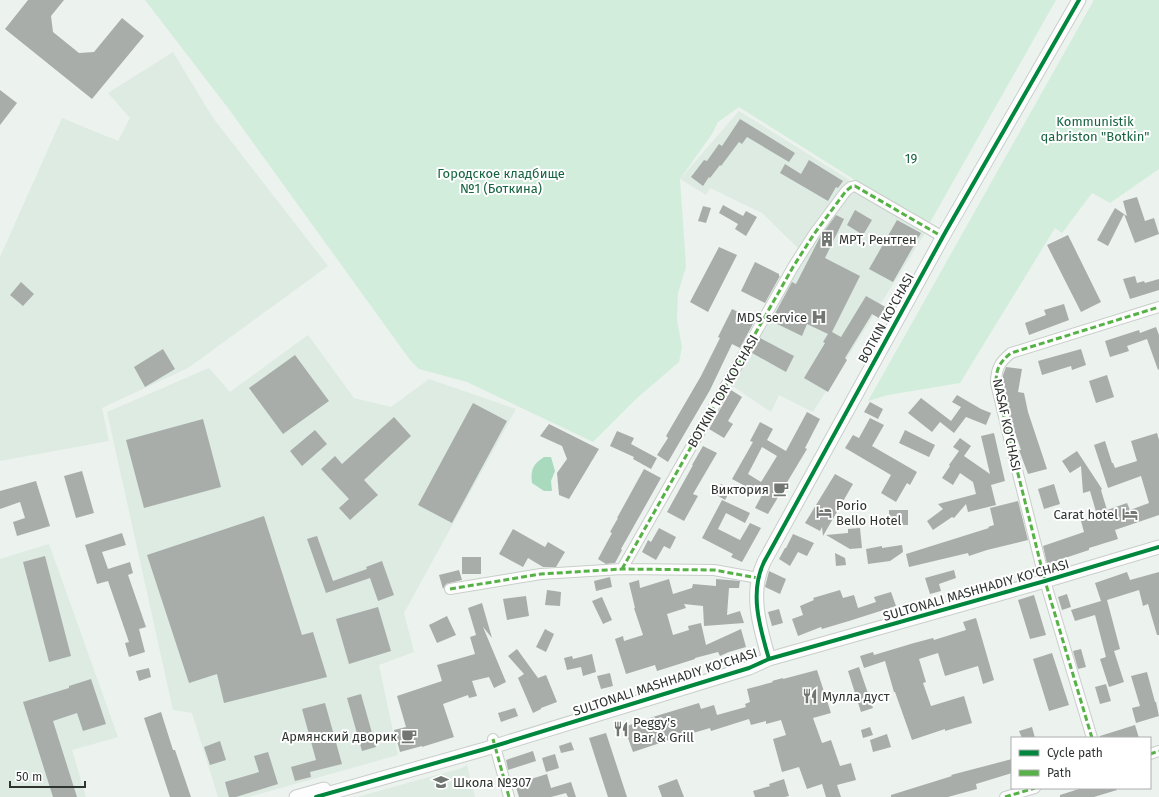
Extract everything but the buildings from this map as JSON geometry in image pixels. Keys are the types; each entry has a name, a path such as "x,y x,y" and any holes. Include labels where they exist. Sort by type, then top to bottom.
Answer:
{"street":[{"name":"BOTKIN KO'CHASI","path":"768,659 757,612 758,578 760,570 942,237 1079,0"},
{"name":"BOTKIN TOR KO'CHASI","path":"622,568 793,267 814,234 846,191 854,186 942,237"},
{"name":"NASAF KO'CHASI","path":"1045,581 996,383 996,373 1002,361 1011,353 1159,307"},
{"name":"SULTONALI MASHHADIY KO'CHASI","path":"296,797 494,742 749,668 768,659 1045,581 1159,547"},
{"path":"450,589 541,574 622,568 714,570 758,578"},
{"path":"1045,581 1092,737"},
{"path":"494,742 509,797"},
{"name":"SULTONALI MASHHADIY KO'CHASI","path":"316,797 494,742"},
{"path":"1005,797 1031,789"}],"shaded area":[{"path":"173,52 213,118 328,266 188,368 102,408 109,441 0,461 0,257 62,118 118,141 130,118 108,93"},
{"name":"MDS service","path":"739,111 848,179 855,186 927,230 813,412 779,395 771,412 731,385 798,248 762,213 710,188 706,195 680,179"},
{"path":"308,335 354,398 391,407 429,379 516,409 404,613 414,652 379,665 398,755 249,797 218,797 192,713 173,710 107,412 209,368 230,392"},
{"path":"544,457 551,457 555,471 551,481 552,491 544,491 532,483 533,468"},
{"path":"49,544 118,737 72,750 86,797 0,797 0,559"},
{"name":"Школа №307","path":"467,765 475,797 357,797 462,768"}],"green space":[{"name":"Городское кладбище №1 (Боткина)","path":"145,0 1056,0 928,226 739,107 718,122 712,134 680,179 686,267 678,293 677,320 682,347 679,362 637,398 593,442 467,382 419,369 410,360 228,108"},
{"name":"Kommunistik qabriston \"Botkin\"","path":"1094,0 1159,0 1159,169 1110,203 1092,193 1062,233 1055,228 960,383 888,395 868,401"}],"marked path":[{"path":"622,569 793,267 814,234 846,191 855,186 943,237"},
{"path":"1092,737 1045,581 996,383 997,373 1001,362 1011,353 1159,307"},
{"path":"450,589 541,574 622,569 714,570 758,578"},
{"path":"493,739 509,797"},
{"path":"1151,754 1159,751"},
{"path":"1005,797 1032,789"}],"cycle path":[{"path":"769,659 762,635 757,598 757,586 764,562 946,231 1079,0"},
{"path":"316,797 485,749 749,668 769,659 1045,581 1159,547"}],"place":[{"name":"МРТ, Рентген","path":"827,239"},
{"name":"MDS service","path":"819,317"},
{"name":"Виктория","path":"781,489"},
{"name":"Porio Bello Hotel","path":"824,512"},
{"name":"Carat hotel","path":"1130,514"},
{"name":"Мулла дуст","path":"810,696"},
{"name":"Peggy's Bar & Grill","path":"621,729"},
{"name":"Армянский дворик","path":"409,736"},
{"name":"Школа №307","path":"441,782"}],"park label":[{"name":"19","path":"911,158"}]}
